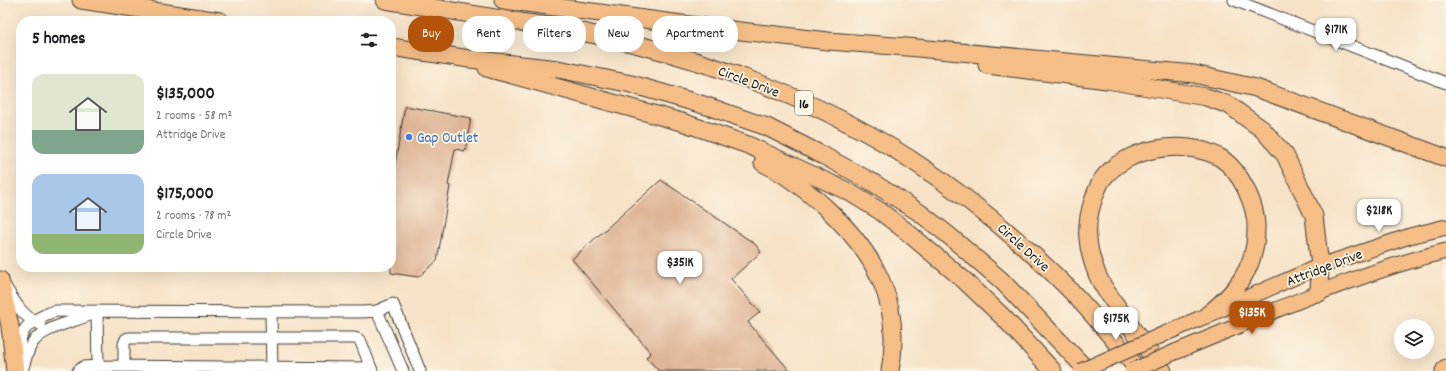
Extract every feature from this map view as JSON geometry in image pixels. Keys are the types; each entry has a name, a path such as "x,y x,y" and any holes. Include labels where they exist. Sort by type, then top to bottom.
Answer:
{"highway":[{"path":"81,0 187,16"},
{"name":"Circle Drive","path":"385,0 584,32 698,62 744,78 830,114 910,159 970,201 1002,227 1070,290 1139,371"},
{"path":"502,0 697,26 828,41 1194,74 1256,88 1446,158"},
{"path":"828,41 918,57 1162,88 1206,97 1228,105 1262,129 1285,155 1314,216 1320,266 1319,293"},
{"path":"396,48 470,59 558,69 631,84 707,106 767,128 872,182 947,234 1001,280 1088,371"},
{"path":"470,59 490,70 685,123 748,144 849,192 880,211 964,280 1004,318 1053,371"},
{"path":"685,123 772,167 787,177 821,204 856,239 872,262 887,296 892,320 893,336 890,371"},
{"path":"1163,371 1137,338 1097,276 1088,244 1087,229 1089,213 1101,182 1111,170 1137,155 1164,148 1180,146 1193,148 1219,158 1230,166 1241,180 1249,196 1254,211 1256,238 1253,254 1240,283 1222,304 1207,315"},
{"path":"0,280 10,326 15,371"}],"main road":[{"name":"Attridge Drive","path":"1081,371 1320,266 1410,236 1446,227"},
{"name":"Attridge Drive","path":"1132,371 1319,293 1421,257 1446,251"}],"street":[{"path":"1234,0 1446,83"},
{"path":"0,277 22,313 34,322 57,327"},
{"path":"18,371 21,338 23,332 34,322 48,313 55,311 363,312 377,311 393,304 420,371"},
{"path":"377,311 403,371"},
{"path":"22,371 29,350 33,342 39,336 57,327 96,312"},
{"path":"96,312 98,366"},
{"path":"271,312 272,369"},
{"path":"78,371 83,367 98,366 372,369 361,342 358,339 129,338 126,339 124,344 124,366"}],"building":[{"path":"405,106 471,118 465,151 455,149 437,261 418,277 391,273 396,272 396,158"},
{"path":"661,180 755,244 761,252 731,279 760,312 748,322 790,371 659,371 646,357 651,353 572,259"}],"place":[{"name":"Gap Outlet","path":"409,137"}]}
